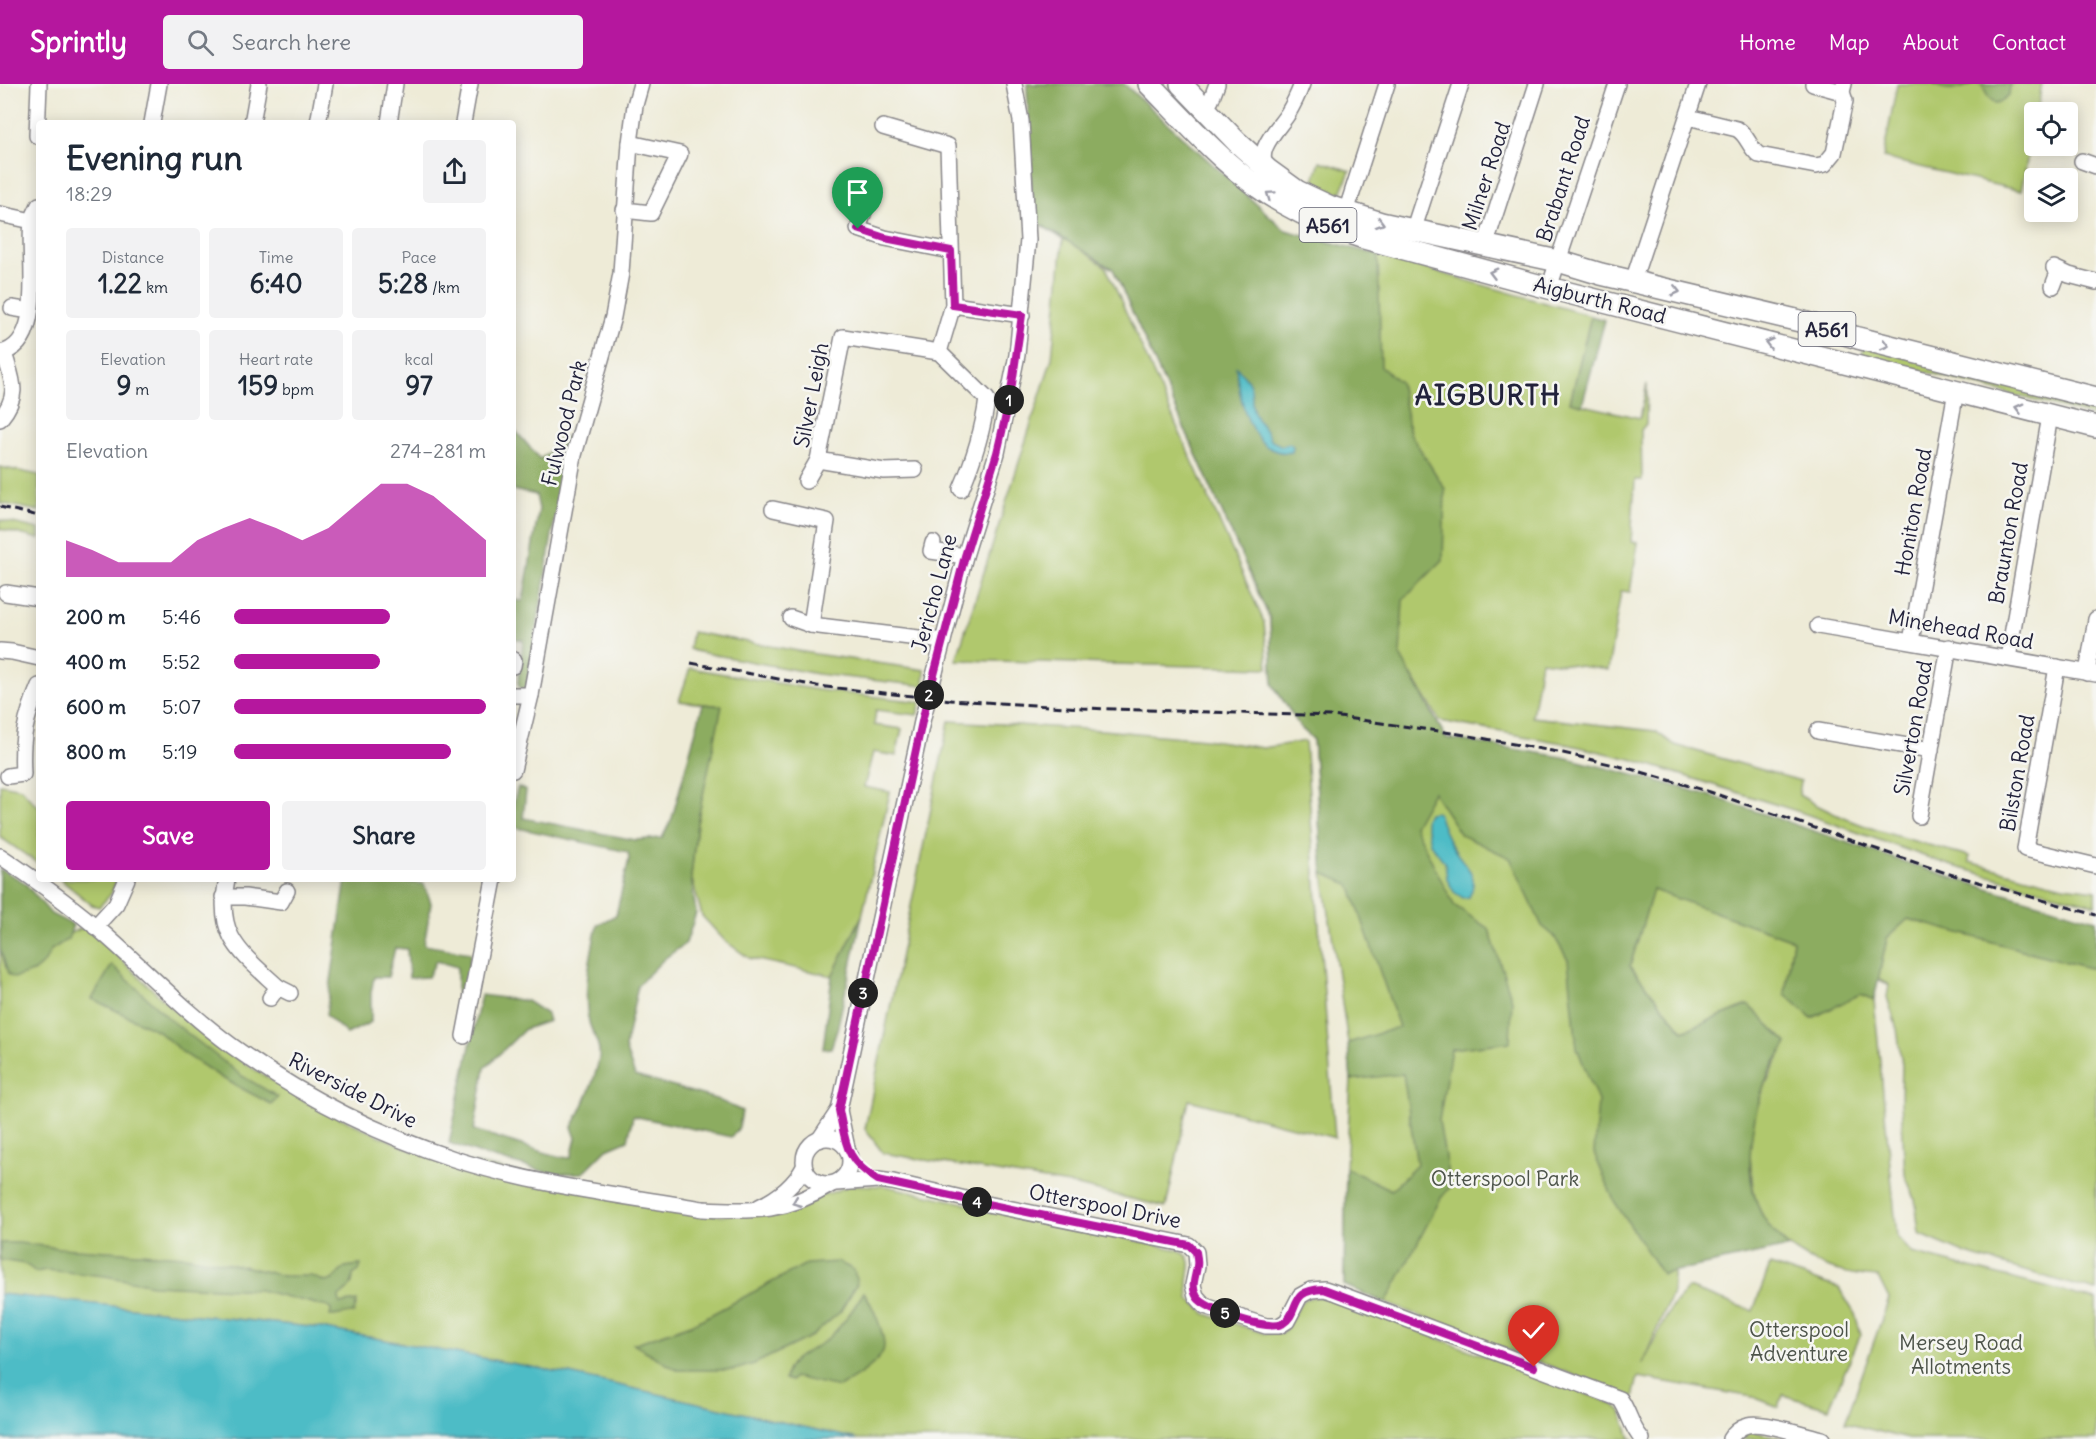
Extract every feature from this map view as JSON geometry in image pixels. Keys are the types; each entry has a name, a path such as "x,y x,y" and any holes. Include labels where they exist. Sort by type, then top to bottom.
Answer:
{"highway":[{"name":"Aigburth Road","path":"1149,84 1232,166 1282,203 1334,228 1549,288 2096,427"},
{"name":"Aigburth Road","path":"1181,84 1204,110 1268,170 1297,191 1346,212 1413,231 1558,261 1601,274 1800,321 1858,338 2096,398"}],"street":[{"path":"33,135 39,84"},
{"path":"153,120 159,84"},
{"path":"253,120 259,84"},
{"path":"319,120 325,84"},
{"path":"389,120 395,84"},
{"path":"464,120 470,84"},
{"name":"Fulwood Park","path":"516,744 531,695 574,455 613,317 621,273 630,143 635,105 641,84"},
{"name":"Jericho Lane","path":"819,1140 839,1110 923,717 965,556 997,453 1010,398 1022,315 1028,240 1021,122 1014,84"},
{"path":"1204,110 1217,84"},
{"path":"1268,170 1264,166 1263,158 1270,137 1288,113 1302,84"},
{"path":"1346,212 1387,84"},
{"path":"1413,231 1461,84"},
{"name":"Milner Road","path":"1485,246 1537,84"},
{"name":"Brabant Road","path":"1549,288 1617,84"},
{"path":"1633,281 1698,84"},
{"path":"1688,117 1743,132 1754,151 1759,155 1816,166 1825,164 1834,153 1845,101 1843,88 1812,84"},
{"path":"883,127 948,146 953,305 939,352 987,399 984,428 962,489"},
{"path":"1237,142 1250,143 1270,137"},
{"path":"624,210 651,213 680,154 630,143"},
{"path":"869,197 858,229 885,238 951,251"},
{"path":"0,419 8,409 14,388 2,353 15,346 27,332 30,311 32,221 36,212"},
{"path":"0,214 32,221"},
{"path":"2053,286 2058,270 2096,282"},
{"path":"953,305 1022,315"},
{"path":"12,308 30,311"},
{"name":"Silver Leigh","path":"915,470 884,471 818,460 843,337 939,352"},
{"name":"Honiton Road","path":"1911,641 1956,391"},
{"name":"Braunton Road","path":"2008,658 2050,416"},
{"path":"806,481 818,460"},
{"path":"773,510 827,521 811,625"},
{"path":"931,551 965,556"},
{"path":"4,592 36,597"},
{"path":"790,618 811,625 943,641"},
{"path":"2091,673 2096,619"},
{"name":"Minehead Road","path":"1818,626 2091,673"},
{"name":"Silverton Road","path":"1919,816 1949,647"},
{"path":"0,651 36,657"},
{"name":"Bilston Road","path":"2057,667 2025,849 2096,866"},
{"path":"19,779 26,720 36,694"},
{"path":"516,694 531,695"},
{"path":"1818,731 1931,750"},
{"name":"Riverside Drive","path":"0,856 36,881"},
{"name":"Riverside Drive","path":"37,882 95,927 187,1010 231,1045 276,1076 324,1104 377,1129 455,1159 590,1190 703,1209 731,1211 775,1209 788,1206 834,1184"},
{"path":"95,927 116,904 126,882"},
{"path":"226,882 223,897 224,914 236,945 279,993"},
{"path":"464,1036 493,882"},
{"path":"223,897 286,901"},
{"name":"Jericho Lane","path":"839,1110 848,1151"},
{"path":"834,1139 848,1151 851,1161 847,1174 834,1184 818,1183 804,1167 806,1152 819,1140 834,1139"},
{"name":"Otterspool Drive","path":"848,1151 864,1171 878,1180"},
{"name":"Riverside Drive","path":"756,1209 796,1181 804,1167"},
{"name":"Otterspool Drive","path":"834,1184 878,1180 1189,1245 1196,1252 1197,1266 1193,1285 1197,1296 1205,1306 1266,1326 1279,1326 1287,1321 1300,1296 1311,1290 1324,1289 1620,1399 1627,1409 1630,1425 1642,1439"},
{"path":"1730,1439 1735,1431 1749,1424 1763,1425 1822,1439"}],"green space":[{"name":"Otterspool Park","path":"1027,84 1124,84 1285,230 1591,316 1570,402 1640,418 1647,384 1646,424 1641,430 1642,480 1635,480 1631,542 1638,543 1630,592 1621,591 1608,670 1541,661 1532,717 1655,731 1675,745 1801,781 1799,795 1860,824 1969,856 1969,862 2063,886 2096,890 2096,905 1949,865 1803,813 1631,759 1562,743 1440,721 1411,674 1446,738 1557,868 1679,1195 1672,1293 1642,1365 1671,1308 1688,1288 1753,1311 1770,1265 1839,1288 1855,1314 1861,1334 1829,1408 1783,1395 1779,1407 1753,1397 1638,1377 1633,1398 1344,1285 1346,1168 1351,1080 1348,1043 1323,873 1313,739 1301,728 1273,685 1270,619 1113,269 1083,251 1106,267 1264,622 1268,668 956,660 1052,358 1063,239 1033,220"},
{"name":"Otterspool Park","path":"1027,84 1124,84 1285,230 1378,255 1381,367 1400,382 1410,433 1445,489 1443,560 1403,600 1400,655 1446,738 1563,757 1708,795 1943,875 2096,920 2096,967 2089,968 1908,919 1887,938 1874,1000 1860,994 1812,1018 1785,994 1793,940 1653,890 1630,966 1683,1031 1748,1005 1787,1043 1770,1071 1762,1091 1753,1128 1750,1166 1752,1185 1766,1222 1788,1247 1662,1274 1614,1201 1594,1153 1598,1101 1577,1048 1568,960 1554,936 1542,926 1510,858 1461,835 1433,792 1414,826 1454,905 1489,929 1512,1000 1510,1042 1451,1049 1439,1121 1450,1187 1441,1198 1386,1303 1344,1285 1346,1168 1391,1190 1417,1165 1403,1074 1351,1080 1348,1043 1399,1027 1350,885 1323,873 1313,739 1301,728 1273,685 1270,619 1113,269 1033,220"},
{"path":"1897,84 2042,84 2039,102 2024,102 2024,156 2028,156 2021,191 1883,158"},
{"path":"1933,84 1972,84 1952,89 1937,87"},
{"path":"1981,84 2010,84 2009,96 1995,103 1988,97"},
{"path":"1320,161 1350,171 1341,193 1330,192 1313,184"},
{"path":"1591,316 1605,320 1582,405 1570,402"},
{"path":"1864,341 2096,401 2096,417 1862,355"},
{"path":"516,431 540,459 548,453 560,437 568,437 527,688 521,690 518,683 523,640 516,639 516,600 523,601 539,509 536,495 516,491"},
{"path":"0,467 36,474 36,510 0,503"},
{"path":"0,520 36,528 36,538 0,529"},
{"path":"692,632 815,654 925,670 924,686 817,674 694,651 689,649"},
{"path":"690,668 818,690 921,702 917,715 876,710 874,725 902,729 896,756 873,752 864,787 890,792 862,916 832,976 749,958 725,941 702,916 691,876 697,823 721,706 679,701"},
{"path":"703,704 722,706 697,823 691,876 696,913 686,943 664,959 638,985 625,1048 635,1076 716,1099 742,1111 739,1128 731,1137 633,1116 628,1140 607,1149 583,1173 553,1174 449,1143 481,995 527,1001 547,1014 549,1021 525,1029 485,1068 474,1130 559,1157 571,1158 576,1138 572,1127 588,1094 599,1058 598,1044 587,1010 588,974 597,925 616,915 629,859 628,852 516,828 518,787 526,791 523,818 635,840 662,838 672,818"},
{"path":"949,721 1102,730 1205,739 1263,748 1305,741 1335,1138 1189,1100 1166,1207 1069,1184 883,1153 865,1129"},
{"path":"0,784 21,788 36,804 36,862 0,837"},
{"path":"0,869 24,882 51,914 73,925 68,939 51,950 44,963 33,972 14,978 8,974 0,948"},
{"path":"64,882 116,882 111,894 99,907 92,905"},
{"path":"346,882 424,884 431,903 424,945 471,953 461,1012 457,1010 457,967 436,961 428,977 409,978 407,949 395,948 388,977 374,977 371,993 371,1022 347,1034 326,1015"},
{"name":"Mersey Road Allotments","path":"1653,889 1793,940 1785,993 1812,1018 1860,994 1874,1000 1897,1237 1912,1253 2096,1300 2096,1439 1908,1439 1845,1423 1889,1299 1878,1277 1846,1273 1814,1261 1785,1243 1764,1218 1754,1192 1750,1142 1763,1091 1787,1043 1748,1005 1683,1031 1630,966"},
{"path":"862,916 837,1030 831,1048 823,1049 832,976"},
{"path":"1908,919 2089,968 2096,967 2096,1291 1966,1254 1919,1234 1915,1199 1905,1175 1901,1101 1902,1065 1897,1029 1887,997 1889,985 1878,979 1887,938"},
{"path":"0,923 22,957 86,926 173,1009 230,1054 308,1103 411,1150 722,1216 830,1193 852,1185 886,1186 1179,1250 1190,1261 1189,1299 1206,1314 1263,1333 1282,1334 1302,1301 1308,1298 1328,1297 1613,1404 1621,1411 1630,1438 1634,1439 857,1439 569,1374 320,1328 0,1294"},
{"path":"112,965 173,1022 242,1076 278,1097 271,1104 222,1078 182,1052 158,1031 92,999"},
{"path":"0,1243 185,1256 283,1276 311,1276 326,1282 332,1280 345,1267 361,1265 359,1271 353,1275 349,1288 339,1297 340,1304 357,1301 354,1313 330,1316 331,1310 328,1307 259,1290 153,1285 105,1276 46,1270 36,1272 25,1264 0,1260"},
{"path":"838,1262 854,1270 857,1284 840,1312 812,1336 754,1364 734,1370 677,1370 633,1344 697,1322 806,1264"},
{"path":"864,1292 883,1338 883,1351 876,1362 839,1387 794,1377 791,1381 785,1379 790,1365 832,1335 847,1318"},
{"path":"1749,1431 1785,1439 1737,1439"}],"water":[{"path":"1236,367 1249,382 1254,412 1270,440 1282,446 1289,443 1293,446 1292,452 1278,452 1266,446 1257,436 1244,408"},
{"path":"1428,813 1438,813 1449,841 1470,871 1473,882 1469,897 1463,898 1454,892 1447,879 1445,863 1430,843 1425,819"},
{"path":"0,1294 320,1328 569,1374 857,1439 0,1439"}],"railway":[{"path":"0,507 36,515"},
{"path":"691,663 817,686 951,700 1082,708 1332,716 1459,734 1563,753 1627,768 1710,792 1946,873 2096,915"}],"district":[{"name":"AIGBURTH","path":"1488,395"}],"route":[{"path":"858,229 885,238 951,251 953,305 1022,315 1010,398 997,453 965,556 923,717 839,1110 849,1154 864,1171 878,1180 1189,1245 1196,1252 1197,1266 1193,1285 1197,1296 1205,1306 1266,1326 1279,1326 1287,1321 1300,1296 1311,1290 1324,1289 1534,1367"}],"park label":[{"name":"Otterspool Adventure","path":"1799,1341"}]}
